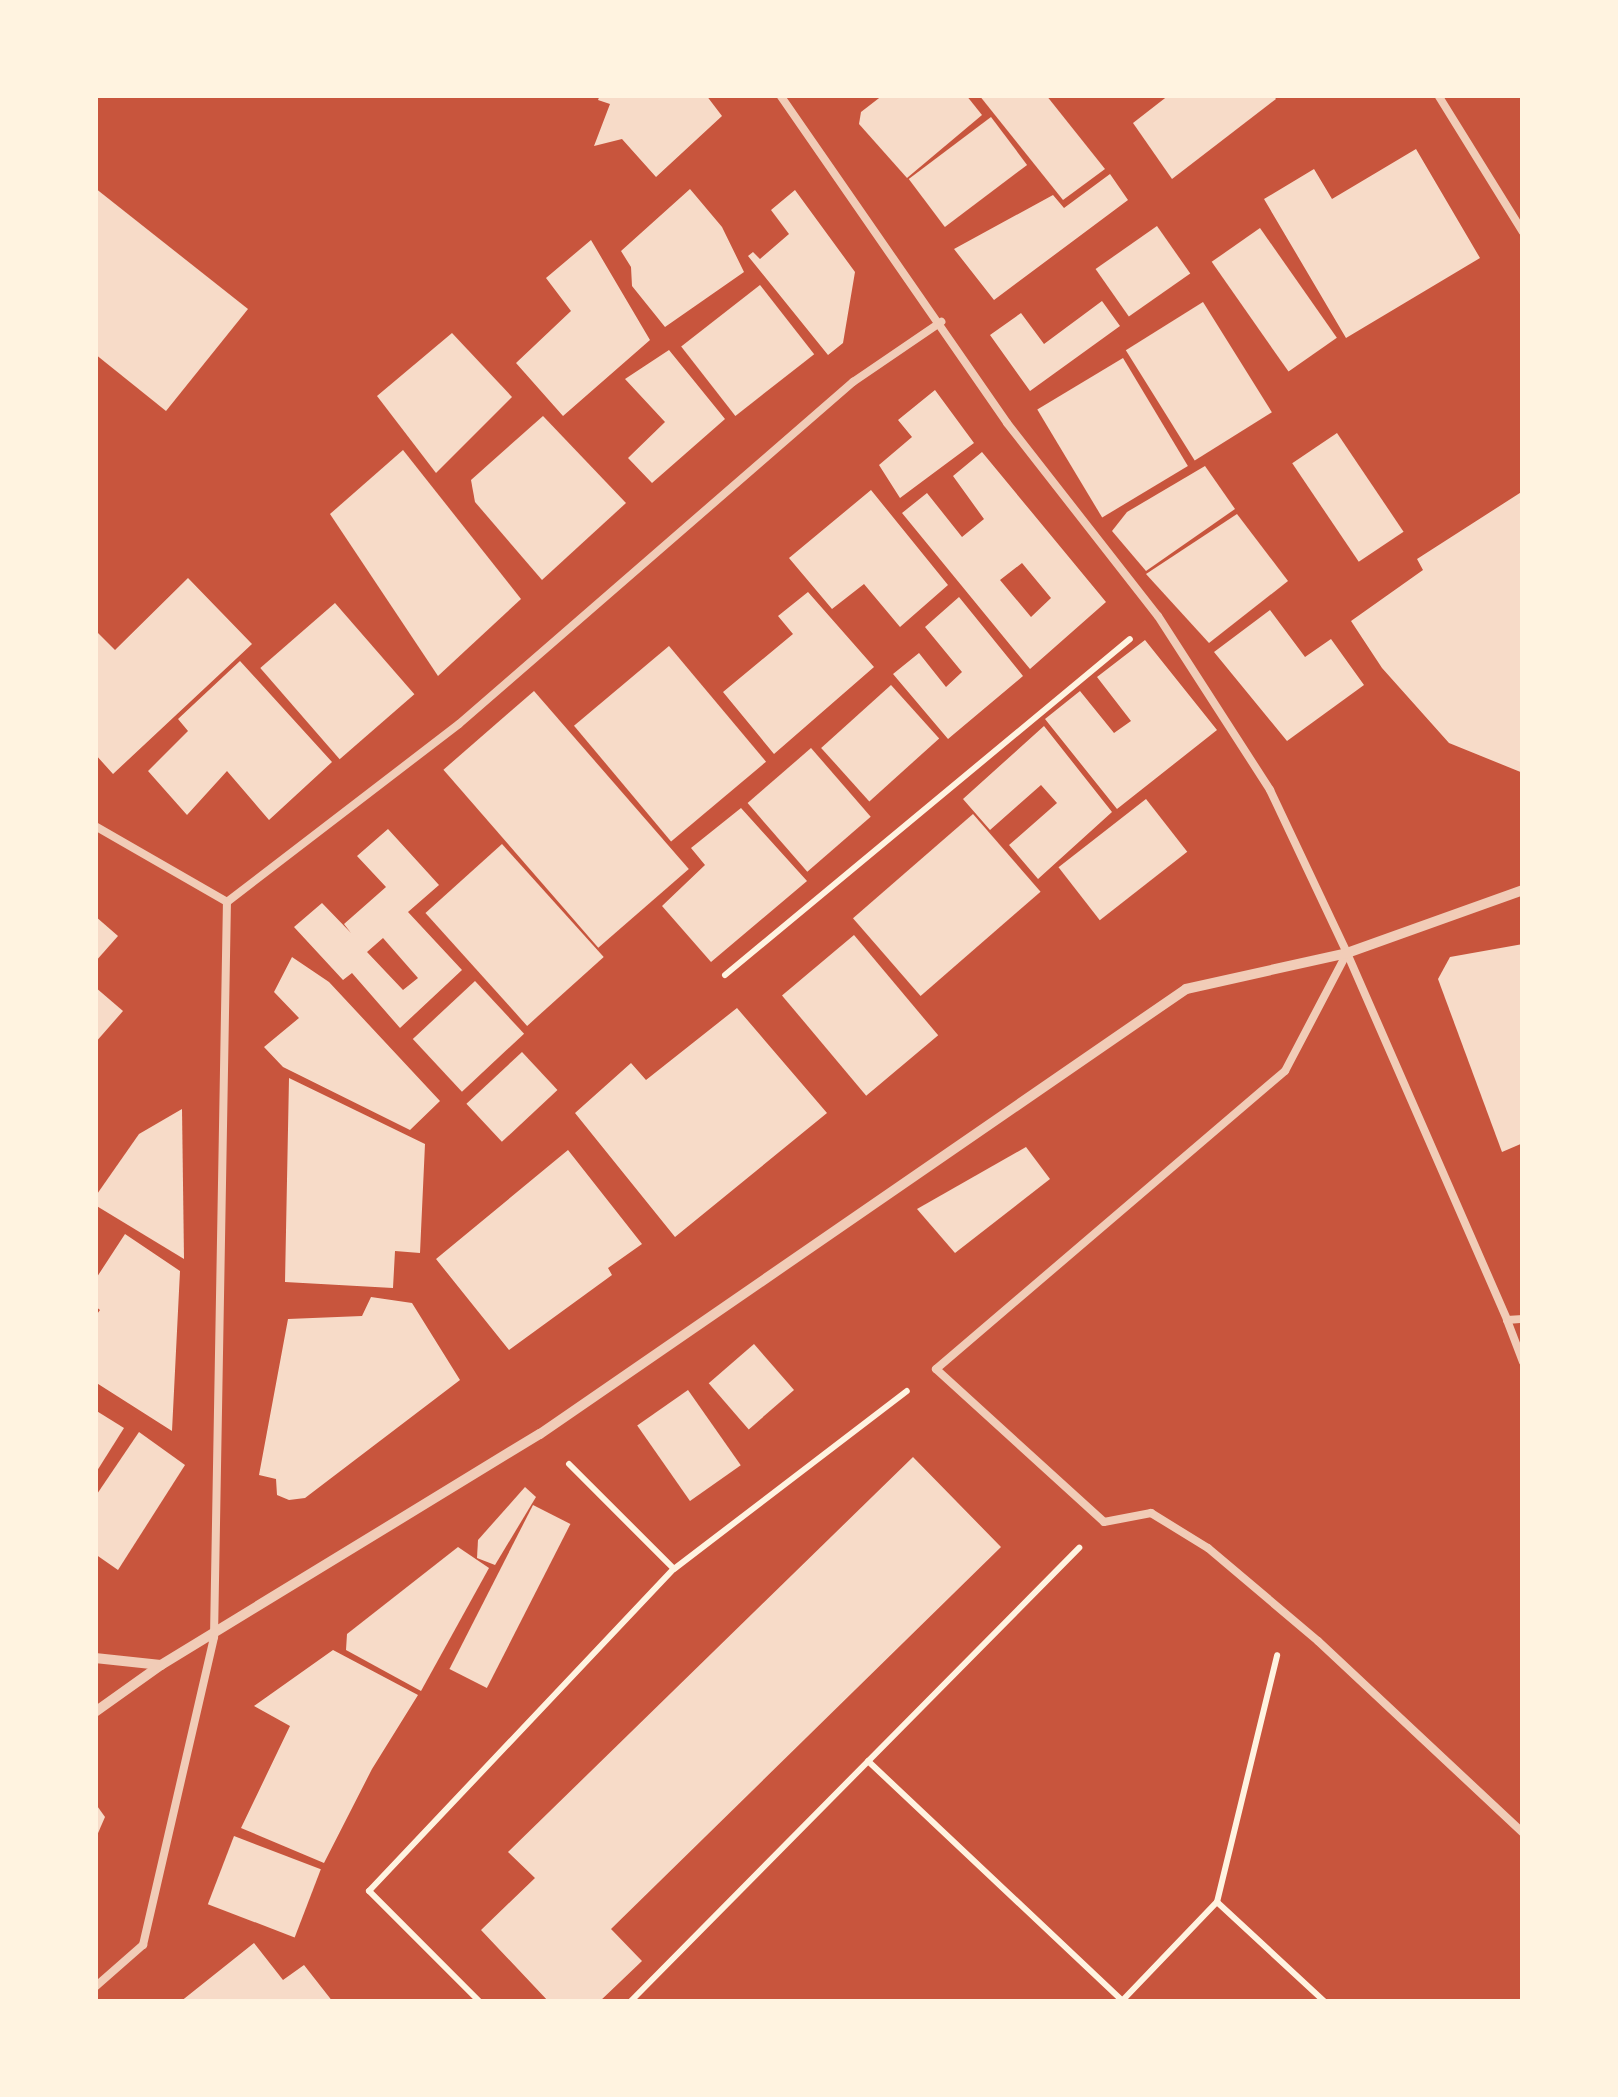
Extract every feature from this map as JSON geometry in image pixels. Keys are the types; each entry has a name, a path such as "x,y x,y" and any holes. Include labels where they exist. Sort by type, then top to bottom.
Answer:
{"street":[{"path":"95,1712 161,1666 540,1434 1186,990 1347,953 1523,890"},
{"path":"95,1658 161,1666"}],"lane":[{"path":"780,95 1008,423 1158,616 1270,790 1347,953 1523,1362"},
{"path":"1438,95 1523,232"},
{"path":"227,902 459,724 852,382 941,322"},
{"path":"95,826 227,902"},
{"path":"95,1987 144,1945 214,1637 227,902"},
{"path":"1347,953 1285,1071 936,1369 1104,1522 1152,1514 1208,1548 1287,1615 1523,1833"},
{"path":"1508,1320 1523,1319"}],"path":[{"path":"725,976 1158,616"},
{"path":"480,2002 369,1891 674,1570 936,1369"},
{"path":"540,1434 674,1570"},
{"path":"630,2002 1104,1522"},
{"path":"868,1760 1122,2001 1218,1902 1287,1615"},
{"path":"1218,1902 1325,2002"}],"building":[{"path":"600,95 706,95 722,116 656,177 622,139 594,146 610,104 598,100"},
{"path":"883,95 966,95 982,115 907,178 859,124 861,112"},
{"path":"979,95 1046,95 1105,169 1063,200"},
{"path":"1169,95 1273,95 1276,99 1172,179 1133,123"},
{"path":"991,117 1027,165 945,227 909,179"},
{"path":"1416,149 1480,258 1346,338 1264,199 1314,169 1332,199"},
{"path":"1110,174 1128,200 994,300 954,249 1053,195 1064,208"},
{"path":"95,188 248,309 166,411 95,354"},
{"path":"690,189 722,227 744,272 665,327 632,286 631,267 621,251"},
{"path":"795,190 855,272 843,343 828,355 748,256 753,252 760,259 789,234 771,210"},
{"path":"1157,226 1190,274 1129,317 1096,269"},
{"path":"1260,228 1337,338 1289,372 1212,262"},
{"path":"591,240 650,340 563,416 516,363 571,311 546,278"},
{"path":"760,285 814,354 735,416 681,347"},
{"path":"1102,301 1120,326 1030,391 990,335 1021,313 1044,344"},
{"path":"1203,302 1272,412 1195,460 1126,350"},
{"path":"452,333 512,397 436,473 377,396"},
{"path":"669,350 725,419 652,483 628,458 665,422 625,379"},
{"path":"1123,358 1188,466 1102,518 1037,410"},
{"path":"935,390 974,443 900,498 879,465 912,437 898,420"},
{"path":"543,416 626,503 542,580 475,502 471,480"},
{"path":"1337,433 1404,532 1359,562 1292,463"},
{"path":"403,450 521,599 438,676 330,514"},
{"path":"982,452 1106,602 1030,669 902,513 927,493 962,537 984,519 953,476","holes":["1022,563 1051,598 1031,617 1000,580"]},
{"path":"1205,466 1235,509 1146,571 1112,531 1127,512"},
{"path":"871,490 948,585 900,627 864,584 832,609 789,558"},
{"path":"1523,491 1523,773 1449,743 1382,668 1351,621 1423,570 1417,559"},
{"path":"1237,514 1288,581 1209,643 1146,574"},
{"path":"188,578 252,644 113,774 95,754 95,630 115,650"},
{"path":"808,592 874,667 774,754 723,692 793,634 778,616"},
{"path":"959,597 1023,676 948,739 893,674 919,653 946,687 962,672 925,627"},
{"path":"335,603 414,694 340,759 260,668"},
{"path":"1270,610 1305,657 1331,639 1364,685 1287,741 1214,652"},
{"path":"1145,640 1217,730 1117,809 1045,719 1080,691 1114,733 1131,721 1097,677"},
{"path":"669,646 766,762 671,841 574,726"},
{"path":"240,661 332,762 269,820 227,771 187,815 148,771 188,731 178,719"},
{"path":"891,685 939,739 869,801 821,748"},
{"path":"534,691 689,869 598,948 443,770"},
{"path":"1044,726 1112,812 1038,879 1009,845 1057,803 1041,785 990,830 963,799"},
{"path":"811,748 871,817 807,872 748,803"},
{"path":"1146,799 1187,852 1100,920 1059,867"},
{"path":"741,808 807,881 711,962 662,906 705,865 691,848"},
{"path":"973,814 1041,892 921,996 853,918"},
{"path":"388,829 439,885 408,912 462,970 400,1028 352,973 343,980 294,927 322,903 351,933 344,924 386,887 357,856","holes":["383,938 418,978 403,990 367,952"]},
{"path":"502,844 604,957 527,1026 425,913"},
{"path":"95,916 118,936 95,962"},
{"path":"854,935 938,1035 866,1096 782,995"},
{"path":"1523,944 1523,1143 1502,1152 1438,979 1450,957"},
{"path":"292,957 329,982 440,1101 410,1130 283,1067 264,1047 299,1018 274,992"},
{"path":"475,981 524,1034 462,1092 413,1039"},
{"path":"95,987 123,1011 95,1043"},
{"path":"737,1008 827,1113 675,1237 575,1113 631,1063 646,1080"},
{"path":"522,1052 557,1090 502,1142 466,1104"},
{"path":"289,1078 425,1144 420,1253 395,1251 393,1288 285,1282"},
{"path":"182,1109 184,1259 95,1205 95,1197 139,1134"},
{"path":"1026,1147 1050,1179 955,1253 917,1209"},
{"path":"568,1150 642,1244 608,1268 612,1275 509,1350 436,1259"},
{"path":"125,1234 180,1271 172,1431 95,1382 95,1317 100,1310 95,1306 95,1280"},
{"path":"371,1297 412,1303 460,1380 305,1498 289,1500 277,1495 276,1479 259,1475 288,1319 362,1316"},
{"path":"754,1344 794,1390 749,1429 709,1383"},
{"path":"688,1390 741,1465 690,1501 637,1426"},
{"path":"95,1410 124,1428 95,1474"},
{"path":"139,1432 185,1465 118,1570 95,1554 95,1497"},
{"path":"913,1457 1001,1547 611,1929 642,1961 599,2002 549,2002 481,1930 535,1878 508,1852"},
{"path":"525,1487 536,1497 495,1565 477,1558 478,1540"},
{"path":"533,1505 570,1524 487,1688 449,1669"},
{"path":"458,1547 489,1568 421,1691 346,1650 347,1634"},
{"path":"333,1650 418,1695 372,1769 324,1863 241,1828 290,1726 254,1706"},
{"path":"95,1803 105,1817 95,1840"},
{"path":"234,1836 321,1869 295,1937 208,1904"},
{"path":"254,1943 283,1980 304,1965 333,2002 180,2002"}]}
